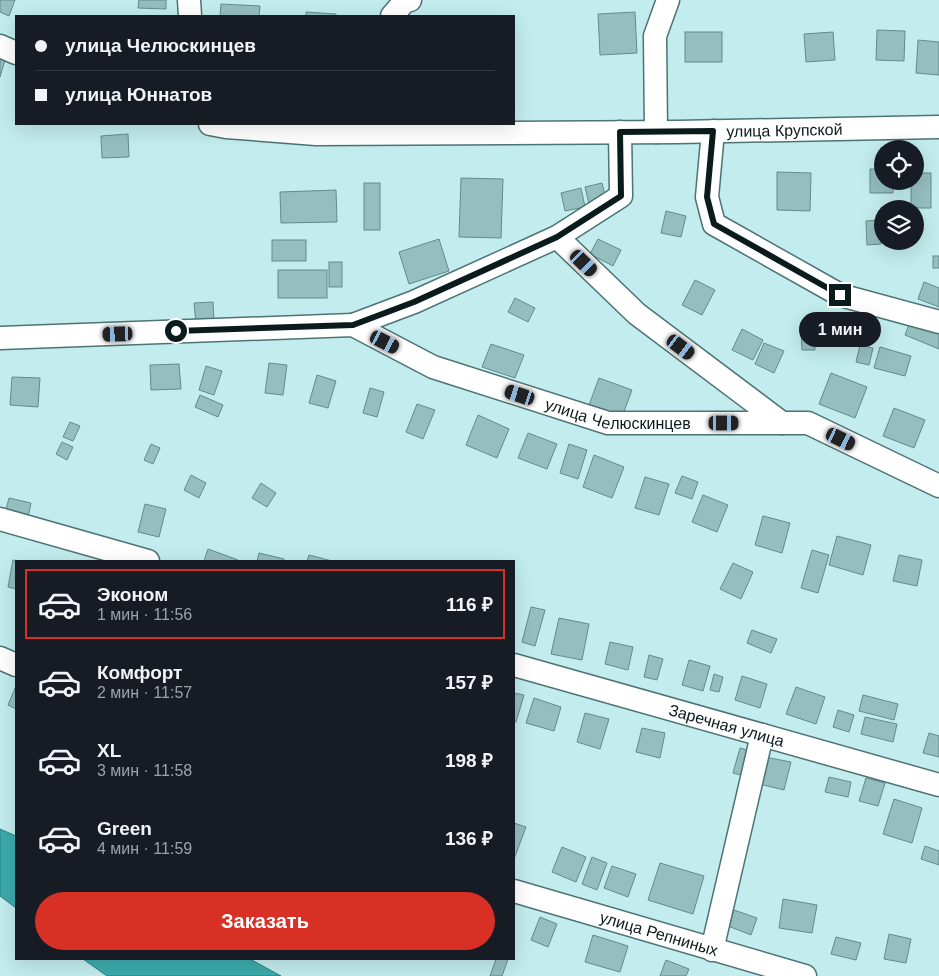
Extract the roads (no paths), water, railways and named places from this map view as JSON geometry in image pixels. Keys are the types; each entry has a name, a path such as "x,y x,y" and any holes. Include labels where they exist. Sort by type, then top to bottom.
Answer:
{"street":[{"path":"189,0 190,15"},
{"path":"393,15 404,2 410,0"},
{"path":"656,132 655,36 668,0"},
{"path":"0,46 15,53"},
{"name":"улица Крупской","path":"221,125 316,134 656,132 939,127"},
{"path":"713,131 707,197 714,224 840,295 939,322"},
{"path":"353,325 414,302 557,237 621,196 620,132"},
{"path":"557,237 637,314 782,423"},
{"name":"улица Челюскинцев","path":"0,338 353,325 433,367 608,423 808,423 939,486"},
{"path":"0,519 144,560"},
{"path":"0,658 15,665"},
{"name":"Заречная улица","path":"515,665 939,785"},
{"path":"712,950 762,736"},
{"name":"улица Репниных","path":"515,891 712,950 752,969 805,976"}],"water":[{"path":"0,829 15,836 15,907 0,896"},
{"path":"84,960 252,960 281,976 107,976"}]}
